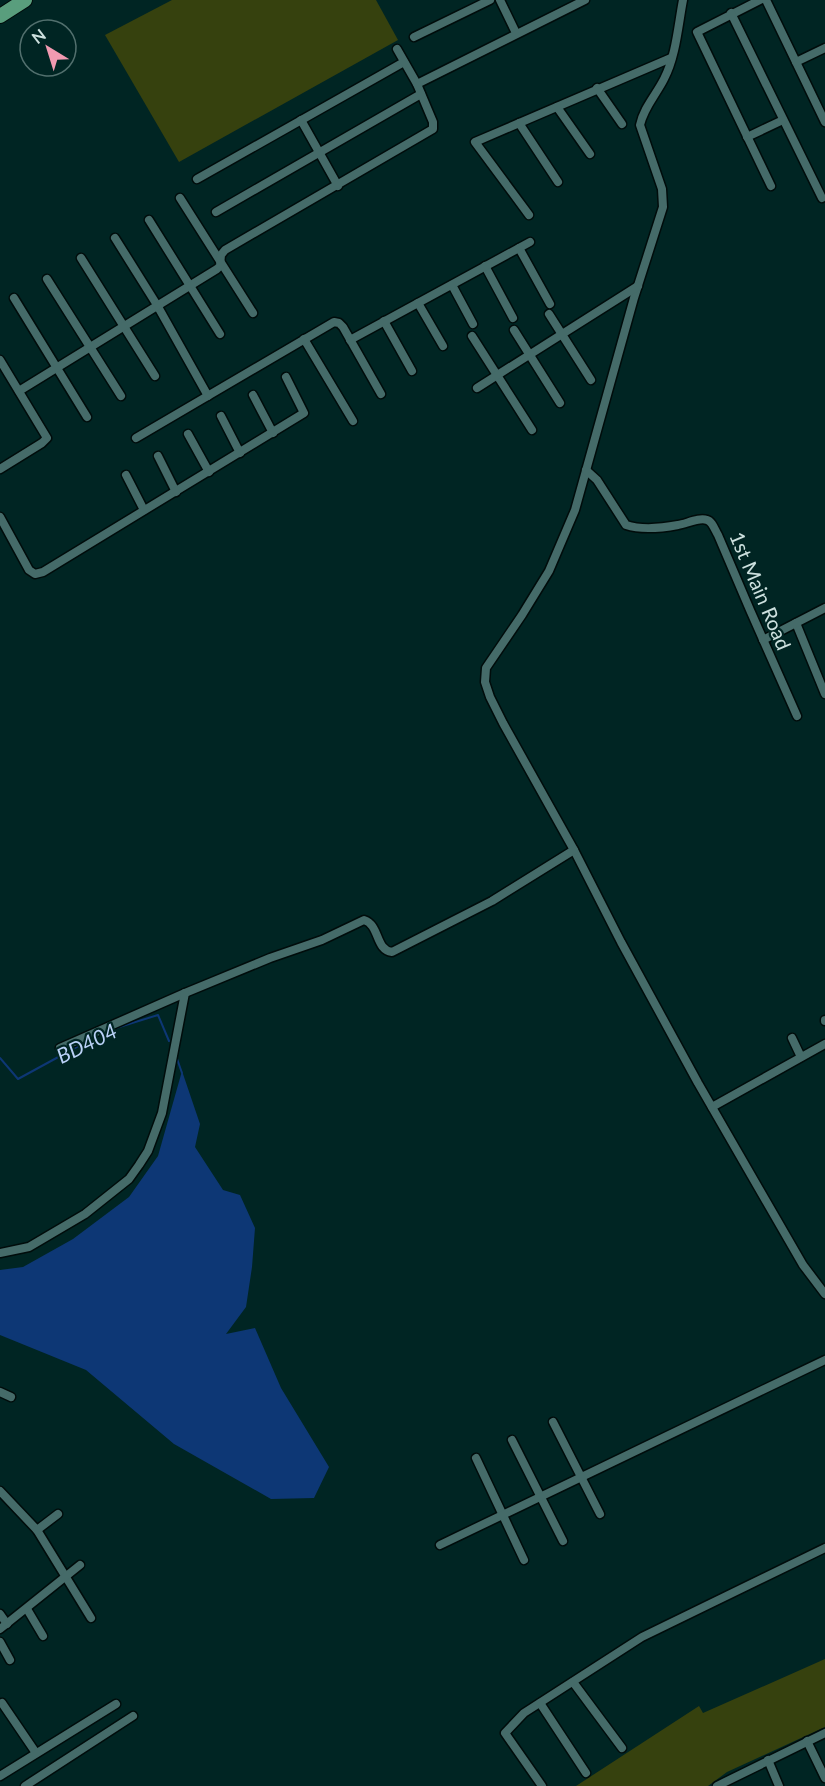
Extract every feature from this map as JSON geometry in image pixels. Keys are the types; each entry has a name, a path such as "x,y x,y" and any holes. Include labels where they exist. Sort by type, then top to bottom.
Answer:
{"main road":[{"path":"0,6 9,0"},
{"path":"0,16 25,0"}],"street":[{"path":"414,37 490,0"},
{"path":"500,0 516,33"},
{"path":"417,84 585,0"},
{"path":"682,0 665,78 648,103 640,125 662,189 663,207 638,286 575,510 549,571 486,668 484,676 490,697 503,723 712,1107 803,1265 825,1294"},
{"path":"760,0 699,29 697,35 771,186"},
{"path":"766,0 825,122"},
{"path":"731,13 822,198"},
{"path":"796,62 825,48"},
{"path":"19,391 217,268 225,250 433,129 433,122 417,84 397,49"},
{"path":"529,215 475,142 671,58"},
{"path":"197,179 404,62"},
{"path":"597,88 622,124"},
{"path":"216,212 421,94"},
{"path":"557,107 590,154"},
{"path":"301,120 338,186"},
{"path":"747,137 783,120"},
{"path":"519,123 558,182"},
{"path":"180,198 253,314"},
{"path":"149,220 220,334"},
{"path":"115,238 157,305 208,396"},
{"path":"350,340 530,242"},
{"path":"519,248 550,304"},
{"path":"81,258 155,376"},
{"path":"485,266 513,318"},
{"path":"48,279 121,396"},
{"path":"452,285 473,324"},
{"path":"477,388 638,286"},
{"path":"14,298 87,417"},
{"path":"418,303 443,346"},
{"path":"549,314 591,380"},
{"path":"384,321 412,371"},
{"path":"136,438 334,322 343,327 381,394"},
{"path":"514,330 560,403"},
{"path":"472,336 532,430"},
{"path":"304,339 353,421"},
{"path":"0,360 47,438 0,469"},
{"path":"0,517 26,566 35,574 44,572 304,413 286,377"},
{"path":"253,395 273,433"},
{"path":"221,416 240,453"},
{"path":"188,434 208,472"},
{"path":"158,456 176,492"},
{"name":"1st Main Road","path":"586,470 597,480 626,525 647,528 679,525 701,519 711,523 797,716"},
{"path":"126,475 144,510"},
{"path":"763,640 825,608"},
{"path":"796,623 825,694"},
{"path":"60,1047 270,958 322,940 364,920 371,922 374,926 382,948 392,952 492,901 574,850"},
{"path":"0,1253 29,1247 85,1214 129,1179 139,1166 148,1151 162,1113 185,993"},
{"path":"792,1038 801,1057"},
{"path":"712,1107 825,1044"},
{"path":"440,1545 825,1360"},
{"path":"0,1392 11,1397"},
{"path":"553,1422 600,1514"},
{"path":"512,1440 562,1541"},
{"path":"476,1458 524,1560"},
{"path":"0,1491 37,1530 91,1618"},
{"path":"37,1530 58,1514"},
{"path":"542,1786 505,1733 525,1713 642,1637 825,1548"},
{"path":"0,1614 3,1627 80,1565"},
{"path":"27,1609 44,1636"},
{"path":"0,1642 10,1660"},
{"path":"573,1682 622,1748"},
{"path":"2,1703 36,1753"},
{"path":"540,1703 586,1773"},
{"path":"0,1776 116,1704"},
{"path":"25,1786 133,1716"},
{"path":"717,1786 825,1733"},
{"path":"807,1741 825,1778"},
{"path":"768,1760 779,1786"}],"green space":[{"path":"172,0 376,0 398,40 179,162 105,35"},
{"path":"825,1659 825,1727 727,1772 708,1786 576,1786 699,1706 703,1713"}],"water":[{"path":"182,1071 200,1124 195,1147 223,1190 240,1195 255,1228 246,1307 226,1334 255,1328 281,1388 329,1467 314,1498 271,1499 174,1444 86,1370 0,1335 0,1270 23,1267 73,1239 129,1197 158,1156"}],"waterway":[{"name":"BD404","path":"116,1028 158,1015 169,1041"},
{"name":"BD404","path":"0,1058 18,1079 95,1037"},
{"name":"BD404","path":"176,1056 182,1073"}]}
